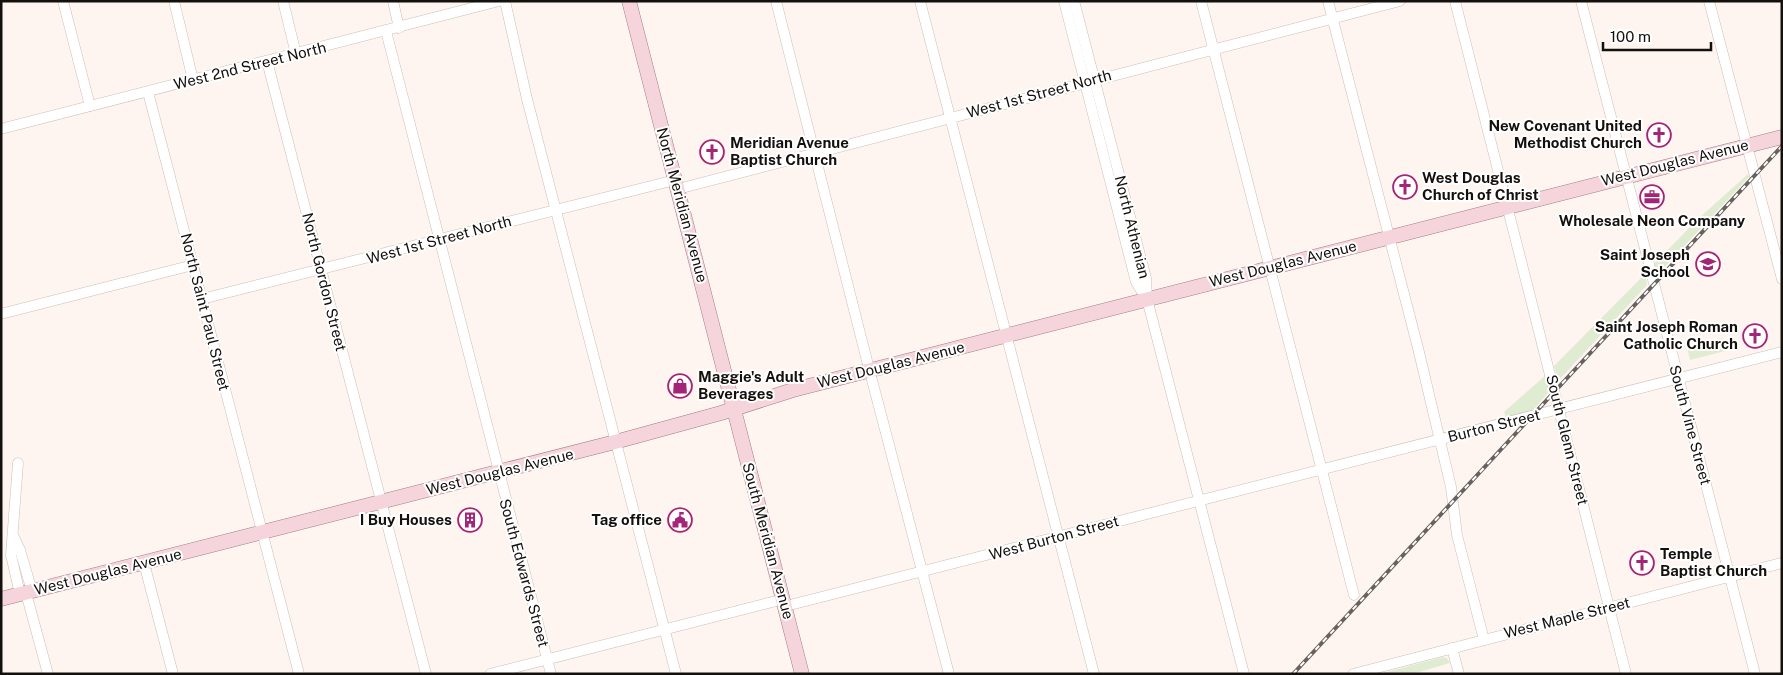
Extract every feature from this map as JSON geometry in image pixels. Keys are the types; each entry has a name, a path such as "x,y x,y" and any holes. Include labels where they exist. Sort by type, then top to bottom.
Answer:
{"main road":[{"name":"North Meridian Avenue","path":"628,1 677,185 733,409"},
{"name":"West Douglas Avenue","path":"1,599 615,442 869,370 1782,137"},
{"name":"South Meridian Avenue","path":"733,409 802,674"}],"street":[{"path":"63,1 90,106"},
{"path":"174,1 193,80"},
{"path":"283,1 296,54"},
{"path":"393,1 400,28"},
{"name":"West 2nd Street North","path":"1,129 400,28 499,1"},
{"path":"505,1 527,99 676,674"},
{"path":"776,1 869,370 949,674"},
{"path":"920,1 1094,674"},
{"name":"North Athenian","path":"1064,1 1089,81"},
{"name":"North Athenian","path":"1074,1 1089,81 1136,282 1147,299 1244,674"},
{"path":"1201,1 1354,595"},
{"path":"1328,1 1440,439 1457,535 1484,640"},
{"name":"West 1st Street North","path":"202,299 321,271 556,210 677,185 814,153 1400,1"},
{"name":"South Glenn Street","path":"1455,1 1626,674"},
{"name":"South Vine Street","path":"1581,1 1755,674"},
{"path":"1709,1 1745,146 1782,279"},
{"name":"South Edwards Street","path":"386,31 438,240 551,674"},
{"name":"North Gordon Street","path":"267,61 426,674"},
{"name":"North Saint Paul Street","path":"148,92 299,674"},
{"path":"1,314 193,265"},
{"name":"Burton Street","path":"1321,469 1782,352"},
{"path":"18,463 14,538 20,550 26,593 48,674"},
{"name":"West Burton Street","path":"490,674 664,629 922,573 1321,469"},
{"path":"144,563 173,674"},
{"name":"West Maple Street","path":"1353,674 1782,564"},
{"path":"1452,648 1459,674"}],"green space":[{"path":"1748,174 1749,177 1656,276 1653,265 1698,219"},
{"path":"1645,274 1647,285 1558,381 1554,366"},
{"path":"1722,338 1725,351 1690,360 1687,347"},
{"path":"1547,374 1550,391 1533,410 1506,417 1504,412"},
{"path":"1443,657 1447,658 1450,663 1412,674 1379,674"}],"railway":[{"path":"1293,674 1782,146"}],"place":[{"name":"New Covenant United Methodist Church","path":"1659,135"},
{"name":"Meridian Avenue Baptist Church","path":"712,152"},
{"name":"West Douglas Church of Christ","path":"1405,187"},
{"name":"Wholesale Neon Company","path":"1652,197"},
{"name":"Saint Joseph School","path":"1708,264"},
{"name":"Saint Joseph Roman Catholic Church","path":"1755,336"},
{"name":"Maggie's Adult Beverages","path":"680,386"},
{"name":"I Buy Houses","path":"470,520"},
{"name":"Tag office","path":"680,520"},
{"name":"Temple Baptist Church","path":"1642,563"}]}
